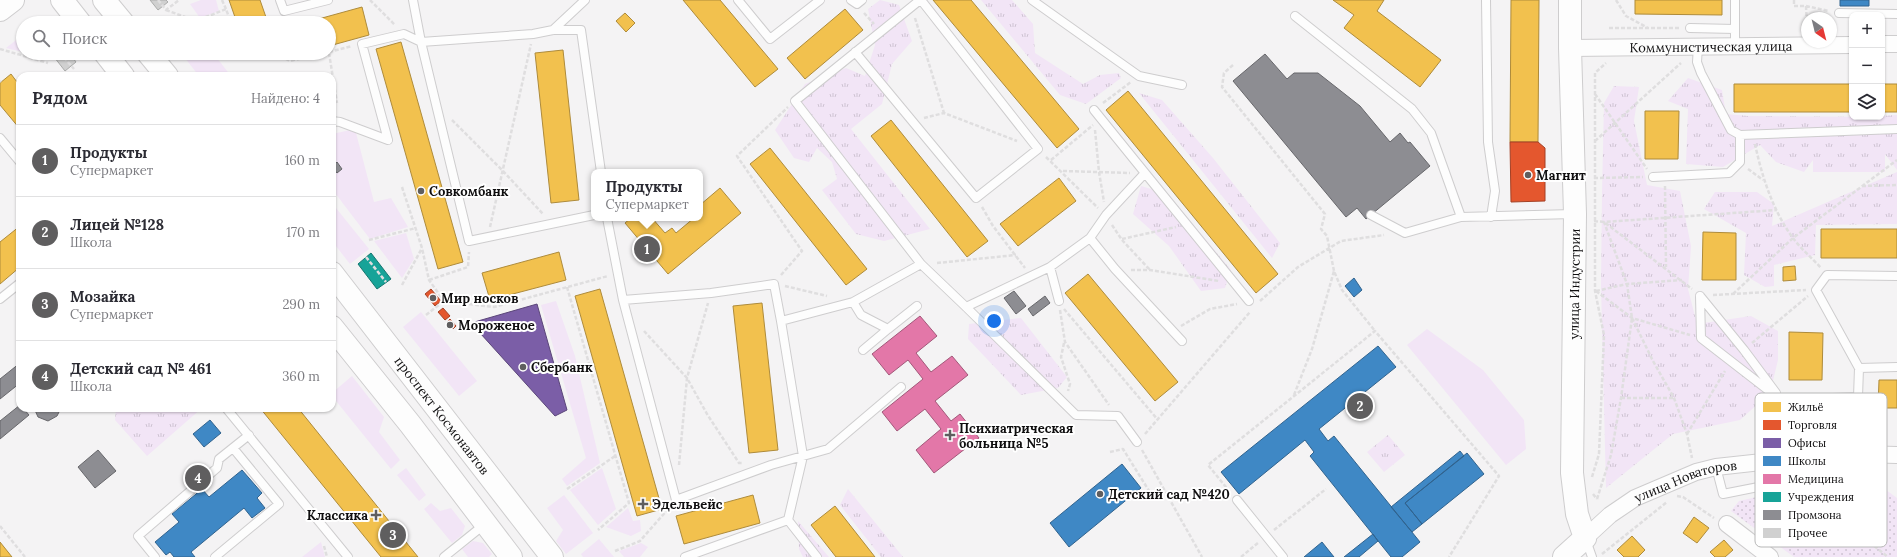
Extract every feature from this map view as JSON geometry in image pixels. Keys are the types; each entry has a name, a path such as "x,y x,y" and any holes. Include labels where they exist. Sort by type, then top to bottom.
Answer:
{"main road":[{"path":"0,10 13,0"},
{"path":"62,0 75,16"},
{"path":"104,0 117,16"},
{"name":"улица Индустрии","path":"1570,0 1570,48 1576,214 1572,473 1577,514 1588,547"},
{"path":"110,60 120,72"},
{"path":"154,60 164,72"},
{"name":"проспект Космонавтов","path":"336,278 552,557"},
{"path":"336,332 410,424 510,557"},
{"path":"1564,557 1588,547"}],"street":[{"path":"1885,44 1897,44"},
{"name":"Коммунистическая улица","path":"1570,48 1849,45"},
{"name":"улица Новаторов","path":"1887,455 1897,455"},
{"name":"улица Новаторов","path":"1588,547 1610,515 1635,498 1696,472 1716,467 1755,463"},
{"path":"1727,524 1755,545"},
{"path":"1757,547 1770,557"}],"lane":[{"path":"280,0 284,11 328,0"},
{"path":"413,0 421,42 470,241 591,215"},
{"path":"553,30 585,0"},
{"path":"738,0 770,39 820,0"},
{"path":"855,52 976,198 1038,149 920,0 855,52 795,101 921,264 1076,415 1118,416 1137,442"},
{"path":"1032,0 1139,76 1182,85"},
{"path":"1486,0 1488,142 1495,192 1491,216"},
{"path":"1735,0 1735,46"},
{"path":"1839,13 1897,14"},
{"path":"1295,16 1412,109 1431,133 1461,217"},
{"path":"1690,28 1735,29"},
{"path":"336,122 388,140 362,44 404,34 421,42 533,34 553,30 581,30 601,169"},
{"path":"1698,46 1700,73 1731,130 1740,135 1897,129"},
{"path":"1094,110 1235,284 1253,304"},
{"path":"1654,177 1729,173 1740,162 1740,135"},
{"path":"0,139 16,157"},
{"path":"966,307 1030,275 1050,267 1090,238 1106,215 1145,174"},
{"path":"1371,215 1405,233 1461,217 1576,214"},
{"path":"608,221 617,274 623,300 676,500 771,465 828,449 901,387"},
{"path":"1090,238 1115,269 1182,341"},
{"path":"781,321 853,302 921,264"},
{"path":"1050,267 1059,301"},
{"path":"1858,393 1859,368 1816,290 1827,275 1897,276"},
{"path":"623,300 711,293 774,284 803,456 788,520"},
{"path":"0,299 16,286"},
{"path":"1700,296 1701,338 1772,393"},
{"path":"1700,296 1744,350 1776,393"},
{"path":"853,302 861,315 888,329"},
{"path":"863,350 917,306"},
{"path":"1859,368 1897,368"},
{"path":"229,412 348,557"},
{"path":"155,557 138,536 217,468 219,459 249,435"},
{"path":"215,557 279,504 233,448"},
{"path":"1716,467 1723,494 1755,488"},
{"path":"1237,500 1283,557"},
{"path":"685,557 788,520"},
{"path":"788,520 817,557"},
{"path":"444,557 485,523"}],"path":[{"path":"158,0 166,10 181,16"},
{"path":"166,10 179,0"},
{"path":"222,0 228,16"},
{"path":"370,0 404,34"},
{"path":"1616,0 1626,16 1648,28"},
{"path":"1794,0 1794,6 1806,6 1839,13"},
{"path":"857,1 880,32"},
{"path":"912,6 944,113"},
{"path":"1806,6 1806,12"},
{"path":"210,16 226,9"},
{"path":"1608,28 1690,28"},
{"path":"488,237 533,34"},
{"path":"336,50 362,44"},
{"path":"0,49 16,54"},
{"path":"38,60 48,63"},
{"path":"66,60 74,69"},
{"path":"330,60 332,72"},
{"path":"1591,480 1599,454 1604,335 1596,291 1596,221 1594,178 1595,73 1608,62"},
{"path":"1674,62 1698,62"},
{"path":"1595,141 1681,62"},
{"path":"1233,65 1224,73 1222,87 1325,214 1321,229 1327,236 1334,271 1342,290 1375,331 1499,476 1449,557"},
{"path":"1094,110 1139,76"},
{"path":"1595,94 1654,177"},
{"path":"336,97 337,103"},
{"path":"795,101 736,156 802,251 774,284 853,302"},
{"path":"437,106 502,170 551,224"},
{"path":"912,120 944,113 1038,149 1063,171 1106,215"},
{"path":"1051,160 1095,124"},
{"path":"1752,134 1763,180 1777,210 1793,238 1827,275"},
{"path":"1733,294 1793,238 1897,160"},
{"path":"1740,162 1763,180"},
{"path":"1063,171 1145,174"},
{"path":"1594,178 1654,177"},
{"path":"1664,177 1666,268"},
{"path":"1862,186 1897,185"},
{"path":"402,187 422,248 429,280 444,301"},
{"path":"976,198 993,226 1030,275"},
{"path":"1576,214 1596,221 1604,222 1777,210"},
{"path":"1604,222 1682,280 1700,296 1816,290"},
{"path":"1593,493 1597,499 1611,455 1621,398 1632,318 1627,284 1604,222"},
{"path":"1122,240 1187,225"},
{"path":"369,240 416,228"},
{"path":"1202,557 1137,442 1158,420 1253,304 1298,267 1341,241 1405,233"},
{"path":"429,280 468,267 470,241"},
{"path":"402,285 422,248"},
{"path":"921,264 1016,255"},
{"path":"366,257 386,282"},
{"path":"1115,269 1150,270 1235,284"},
{"path":"1294,396 1312,349 1334,271"},
{"path":"426,315 444,301 494,307 617,274"},
{"path":"1596,291 1627,284 1682,280"},
{"path":"567,287 629,503 598,530"},
{"path":"1596,291 1632,318 1701,338"},
{"path":"679,470 688,378 711,293"},
{"path":"1059,301 1073,321 1158,420"},
{"path":"1059,301 1065,342 1061,357 1070,384 1066,405"},
{"path":"1173,330 1210,309 1253,304"},
{"path":"1632,318 1653,361 1674,398 1687,434 1696,472 1683,497"},
{"path":"641,328 688,378 707,414 740,463 771,465"},
{"path":"1237,500 1208,465 1375,331"},
{"path":"1065,342 1118,416"},
{"path":"1621,398 1674,398"},
{"path":"1110,452 1123,449 1150,494"},
{"path":"567,489 615,456"},
{"path":"1241,557 1326,489"},
{"path":"1674,496 1683,497 1710,516 1727,524"},
{"path":"615,551 640,541 676,500"},
{"path":"1599,557 1668,501"},
{"path":"0,526 25,557"},
{"path":"1876,547 1888,557"}],"green space":[{"path":"201,0 216,0 219,11 205,16 199,16 190,4"},
{"path":"880,0 899,5 912,41 892,64 882,104 851,129 930,229 884,241 856,234 822,190 837,179 832,162 817,148 809,162 794,158 775,130 805,84 846,68 865,76 875,45 868,9"},
{"path":"981,0 1012,0 1033,24 1035,53 1083,84 1100,75 1119,73 1121,78 1086,104 1060,95"},
{"path":"16,40 16,50 6,48"},
{"path":"186,60 218,60 228,72 196,72"},
{"path":"1688,78 1722,90 1726,114 1748,116 1849,117 1849,120 1885,120 1885,116 1897,115 1897,170 1885,154 1885,172 1813,172 1813,160 1804,172 1776,162 1760,145 1723,167 1686,164 1688,109 1668,101"},
{"path":"1614,86 1639,87 1634,121 1647,185 1680,191 1691,246 1688,289 1697,324 1751,316 1778,331 1778,360 1770,393 1755,393 1755,406 1740,420 1673,434 1606,488 1601,286 1604,103"},
{"path":"1139,93 1162,100 1213,158 1280,243 1272,258"},
{"path":"355,129 374,202 391,198 408,227 370,239 336,194 336,133"},
{"path":"1897,172 1897,224 1816,225 1815,255 1774,265 1774,286 1765,287 1744,275 1746,233 1704,209 1715,192 1757,192 1774,204 1772,226"},
{"path":"1141,186 1168,194 1231,270 1225,288 1201,291 1169,246 1133,214"},
{"path":"336,208 369,249 350,264 336,246"},
{"path":"406,233 414,259 402,278 374,241"},
{"path":"556,301 575,356 600,463 567,486 562,479 586,458 541,305"},
{"path":"421,312 477,381 459,396 403,327"},
{"path":"1021,318 1067,377 1058,388 1021,395 968,339 969,324"},
{"path":"1427,329 1483,370 1524,420 1526,449 1506,465 1407,345"},
{"path":"352,376 384,417 379,432 400,460 391,469 336,401 336,390"},
{"path":"116,412 197,412 147,456 115,420"},
{"path":"1388,435 1405,455 1384,472 1367,452"},
{"path":"406,468 426,495 419,501 397,475"},
{"path":"602,468 616,509 598,525 570,490"},
{"path":"848,489 903,557 881,557 840,505"},
{"path":"1887,491 1897,498 1897,557 1794,557 1780,547 1887,547"},
{"path":"564,495 593,533 566,554 556,541 563,530 547,508"},
{"path":"1755,497 1755,529 1731,511 1739,501"},
{"path":"431,503 440,511 451,508 465,526 462,535 452,543 424,509"},
{"path":"628,508 633,521 640,520 641,531 631,536 606,527"},
{"path":"798,521 829,557 803,557 799,549"},
{"path":"599,539 614,557 583,557 581,554"},
{"path":"473,541 483,543 492,554 489,557 468,557 462,549"},
{"path":"321,542 325,557 302,557"},
{"path":"641,543 648,547 640,557 624,557 619,551"}],"building: Жильё":[{"path":"229,0 260,0 266,16 235,16"},
{"path":"683,0 720,0 778,69 755,87"},
{"path":"933,0 971,0 1079,129 1057,148"},
{"path":"1333,0 1384,0 1377,11 1441,60 1420,87 1344,28 1354,15"},
{"path":"1511,0 1539,0 1538,142 1510,142"},
{"path":"1635,0 1722,0 1722,15 1635,14"},
{"path":"362,7 369,35 336,44 336,16 329,16"},
{"path":"845,9 863,30 805,79 787,58"},
{"path":"625,13 635,23 626,32 616,21"},
{"path":"401,42 463,262 438,269 376,49"},
{"path":"563,50 579,200 551,203 535,53"},
{"path":"11,74 16,81 16,124 0,105 0,83"},
{"path":"1734,84 1849,84 1849,112 1734,112"},
{"path":"1885,84 1897,84 1897,112 1885,112"},
{"path":"1128,91 1278,274 1256,293 1106,110"},
{"path":"1645,111 1679,111 1678,159 1645,159"},
{"path":"891,120 988,241 967,257 871,136"},
{"path":"770,148 867,269 846,285 750,164"},
{"path":"1059,178 1076,201 1018,246 1000,224"},
{"path":"720,188 741,213 668,274 625,223 627,221 655,221 665,233 672,228 676,233 690,221 703,221 703,202"},
{"path":"16,229 16,270 0,284 0,242"},
{"path":"1821,229 1897,229 1897,258 1821,258"},
{"path":"1703,232 1736,233 1736,280 1702,280"},
{"path":"559,252 566,280 490,300 482,273"},
{"path":"1795,266 1796,280 1783,281 1783,267"},
{"path":"1088,274 1178,382 1155,401 1065,293"},
{"path":"600,289 662,509 637,516 575,296"},
{"path":"762,303 778,450 749,453 733,306"},
{"path":"1789,332 1823,333 1822,380 1789,380"},
{"path":"1879,380 1897,380 1897,408 1887,408 1887,393 1879,393"},
{"path":"263,412 301,412 418,557 381,557"},
{"path":"753,495 760,523 684,544 676,516"},
{"path":"835,506 875,557 836,557 811,525"},
{"path":"1694,517 1709,528 1697,543 1683,533"},
{"path":"1632,536 1645,550 1638,557 1624,557 1617,550"},
{"path":"1724,540 1733,550 1725,557 1715,557 1710,552"},
{"path":"0,542 12,557 0,557"}],"building: Торговля":[{"name":"Магнит","path":"1510,142 1538,142 1545,148 1545,201 1511,202"},
{"name":"Мир носков","path":"431,289 441,301 435,306 425,294"},
{"path":"443,308 450,316 445,320 438,312"},
{"path":"450,319 456,326 453,329 447,322"}],"building: Офисы":[{"path":"537,304 567,410 555,416 471,323"}],"building: Школы":[{"path":"1840,0 1869,0 1869,6 1840,6"},
{"path":"1354,278 1362,290 1354,297 1345,286"},
{"path":"1378,346 1396,367 1319,429 1328,441 1334,436 1420,542 1402,557 1391,557 1310,456 1314,452 1305,440 1239,494 1221,472"},
{"path":"210,420 221,433 204,447 193,434"},
{"path":"1460,451 1464,456 1405,503 1422,524 1412,532 1391,507"},
{"path":"1467,453 1484,474 1422,524 1405,503"},
{"path":"1122,464 1141,488 1069,547 1050,523"},
{"path":"242,470 262,493 257,498 265,508 252,518 244,508 191,552 195,557 174,557 170,552 166,555 155,542 179,522 172,514 202,489 209,497"},
{"path":"1373,534 1378,541 1359,557 1344,557"},
{"path":"1322,542 1334,557 1304,557"}],"building: Медицина":[{"path":"920,316 937,336 916,353 931,372 952,356 968,375 935,401 951,421 960,414 979,438 934,473 916,450 941,429 925,409 897,431 882,412 923,379 908,360 889,375 872,354"}],"building: Учреждения":[{"path":"371,253 391,279 377,289 358,264"}],"building: Промзона":[{"path":"1265,54 1287,79 1294,73 1318,73 1360,106 1390,142 1400,133 1408,143 1410,142 1430,166 1366,219 1357,208 1346,217 1233,81"},
{"path":"337,162 342,169 337,173 336,172"},
{"path":"1014,291 1026,306 1016,314 1004,298"},
{"path":"1045,296 1050,303 1033,316 1028,309"},
{"path":"16,366 16,386 0,399 0,379"},
{"path":"16,408 16,412 26,412 29,415 0,439 0,421"},
{"path":"36,412 59,412 57,416 48,421 38,417"},
{"path":"98,450 116,471 95,488 78,467"}],"building: Прочее":[{"path":"150,0 166,0 168,2 158,10"},
{"path":"56,60 74,60 76,62 65,71"}],"place":[{"name":"Магнит","path":"1528,175"},
{"name":"Совкомбанк","path":"421,191"},
{"name":"Продукты","path":"647,249"},
{"name":"Мир носков","path":"433,298"},
{"name":"Мороженое","path":"450,325"},
{"name":"Сбербанк","path":"523,367"},
{"name":"Лицей №128","path":"1360,406"},
{"name":"Психиатрическая больница №5","path":"950,435"},
{"name":"Детский сад № 461","path":"198,478"},
{"name":"Детский сад №420","path":"1100,494"},
{"name":"Эдельвейс","path":"643,504"},
{"name":"Классика","path":"376,515"},
{"name":"Мозайка","path":"393,535"}]}
